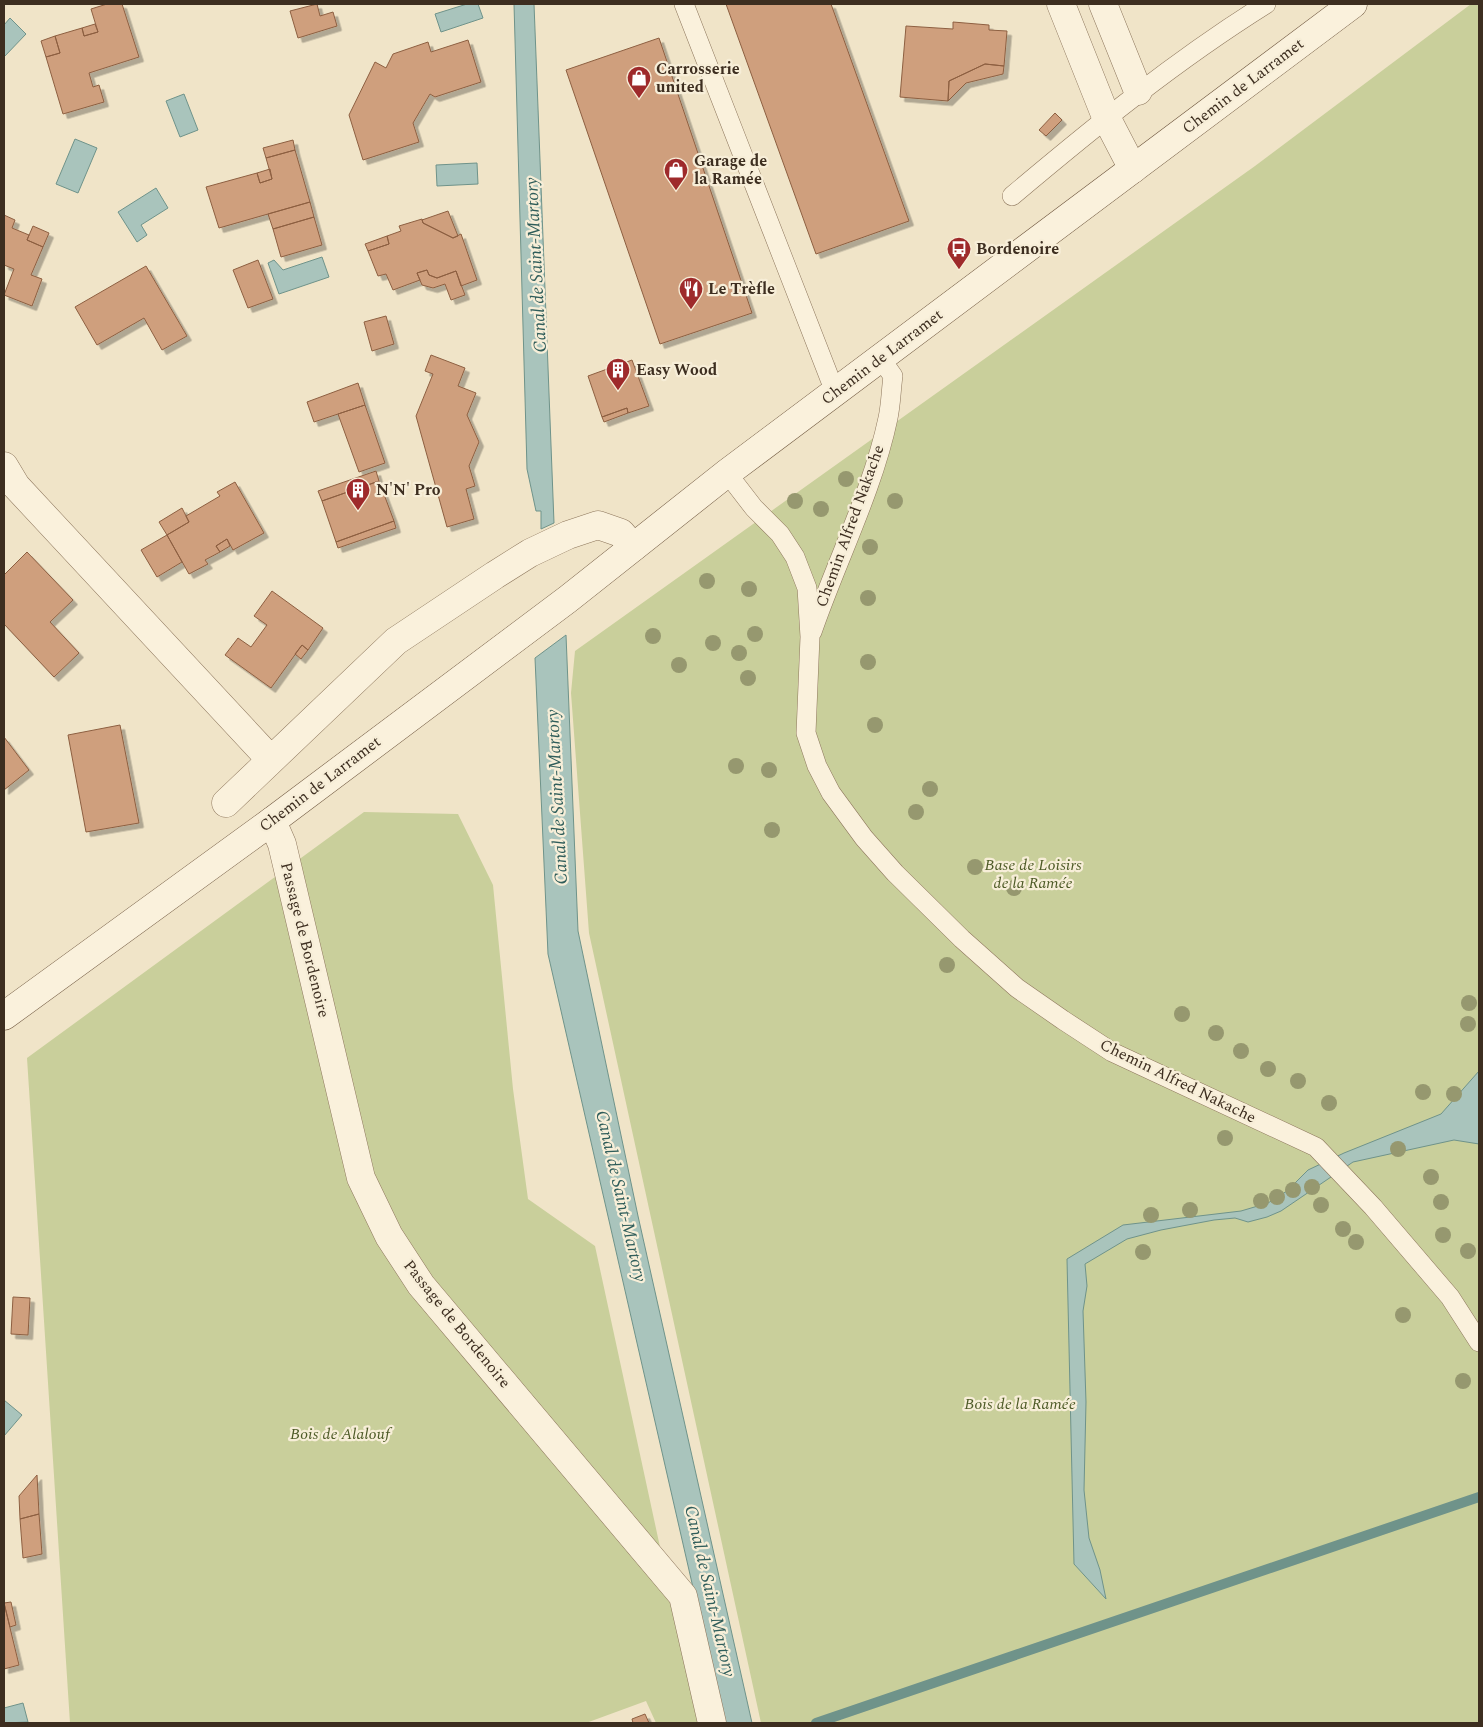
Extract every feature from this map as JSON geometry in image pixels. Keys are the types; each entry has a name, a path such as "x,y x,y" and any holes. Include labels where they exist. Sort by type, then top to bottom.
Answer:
{"street":[{"name":"Chemin de Larramet","path":"4,1016 272,821 568,599 727,473 1353,4"},
{"path":"1133,169 1106,117 1065,16 1105,9 1138,91"},
{"path":"4,466 16,486 271,760"},
{"path":"226,803 396,641 530,553 568,535 598,525 621,533 633,548"},
{"name":"Passage de Bordenoire","path":"272,821 282,844 361,1178 388,1236 422,1285 683,1596 712,1723"}],"lane":[{"path":"684,4 835,392"},
{"path":"1012,196 1138,91 1191,52 1266,4"},
{"name":"Chemin Alfred Nakache","path":"810,638 831,577 874,470 888,417 893,376 880,359"},
{"name":"Chemin Alfred Nakache","path":"727,473 754,508 780,534 795,556 807,588 810,638 806,733 817,766 831,793 864,838 962,939 1018,988 1071,1025 1112,1052 1316,1147 1373,1207 1450,1297 1479,1342"}],"green space":[{"name":"Base de Loisirs de la Ramée","path":"1471,4 1479,4 1479,1723 761,1723 589,933 571,693 575,651 1255,166"},
{"name":"Bois de Alalouf","path":"364,812 458,814 493,885 513,1089 528,1199 595,1246 698,1723 656,1723 646,1701 586,1723 70,1723 27,1058"}],"water":[{"path":"467,4 478,4 483,18 441,32 435,14"},
{"name":"Canal de Saint-Martory","path":"514,4 534,4 554,523 541,529 541,511 536,511 527,469"},
{"path":"10,18 26,34 4,57 4,25"},
{"path":"184,94 198,130 180,137 166,101"},
{"path":"75,139 97,148 78,193 56,184"},
{"path":"477,163 478,184 437,186 436,165"},
{"path":"156,188 168,208 141,225 147,235 137,242 118,212"},
{"path":"322,257 329,277 279,294 268,263 274,260 283,270"},
{"name":"Canal de Saint-Martory","path":"566,635 578,931 638,1216 752,1723 724,1723 548,954 535,658"},
{"path":"1479,1071 1479,1144 1454,1140 1353,1162 1281,1211 1267,1217 1248,1222 1235,1218 1214,1220 1161,1230 1127,1239 1085,1264 1087,1286 1083,1311 1086,1402 1084,1490 1089,1538 1100,1570 1106,1599 1074,1564 1067,1259 1123,1225 1241,1211 1268,1203 1287,1191 1308,1170 1344,1153 1441,1114"},
{"path":"4,1400 22,1415 4,1436"},
{"path":"23,1703 28,1722 4,1723 4,1708"}],"building":[{"path":"107,4 122,4 139,57 89,73 93,87 99,85 104,102 63,114 46,57 60,53 55,36 82,28 84,36 98,32 91,9"},
{"path":"317,4 320,16 333,12 337,26 298,38 290,11"},
{"path":"726,4 831,4 909,221 816,254"},
{"path":"953,22 989,25 989,30 1007,31 1004,66 985,64 949,81 948,101 900,97 906,26 953,29"},
{"path":"95,24 98,32 84,36 82,28"},
{"path":"55,36 60,53 46,57 41,41"},
{"path":"659,38 752,313 660,344 566,70"},
{"path":"468,40 481,82 435,97 430,94 413,123 419,142 363,160 349,115 375,62 386,68 393,54 428,42 431,52"},
{"path":"985,64 1004,66 1003,74 966,83 948,101 949,81"},
{"path":"1055,113 1062,120 1046,136 1039,130"},
{"path":"293,140 295,150 266,158 263,148"},
{"path":"295,150 310,202 219,228 206,187 257,173 260,183 272,179 266,158"},
{"path":"270,169 272,179 260,183 257,173"},
{"path":"310,202 314,217 273,229 268,214"},
{"path":"448,211 458,236 453,238 423,223 422,220"},
{"path":"4,215 15,220 12,228 29,235 27,240 43,247 31,275 42,279 32,306 4,295 14,269 4,265"},
{"path":"314,217 322,245 281,257 273,229"},
{"path":"422,219 423,223 453,238 461,234 477,280 461,286 456,271 437,278 429,275 427,270 417,273 420,280 393,290 386,274 378,276 368,251 389,244 387,236 401,231 399,226"},
{"path":"33,226 49,233 43,247 27,240"},
{"path":"387,236 389,244 368,251 365,244"},
{"path":"258,260 273,299 248,308 233,270"},
{"path":"146,266 187,336 162,350 144,318 97,345 75,307"},
{"path":"427,270 429,275 437,278 456,271 465,295 451,300 445,284 433,288 422,285 417,273"},
{"path":"386,316 394,344 372,351 364,322"},
{"path":"431,355 465,368 458,386 476,393 467,415 479,442 469,466 475,486 466,489 474,519 447,527 416,416 433,374 425,371"},
{"name":"Easy Wood","path":"632,360 649,406 628,413 627,408 602,417 588,376"},
{"path":"358,383 365,405 314,422 307,402"},
{"path":"365,405 385,463 359,472 338,414"},
{"path":"627,408 628,413 604,422 602,417"},
{"path":"376,471 379,481 322,501 318,491"},
{"name":"N'N' Pro","path":"379,481 394,521 336,542 322,501"},
{"path":"235,482 264,533 233,550 227,539 216,546 220,552 205,560 208,564 189,574 167,535 189,522 186,516 220,496 217,492"},
{"path":"182,508 189,522 167,535 159,522"},
{"path":"394,521 396,528 338,548 336,542"},
{"path":"167,535 182,562 157,577 141,550"},
{"path":"227,539 230,546 220,552 216,546"},
{"path":"27,552 73,600 50,622 79,653 54,677 4,624 4,575"},
{"path":"272,591 323,628 308,650 302,645 271,688 225,655 238,638 251,647 267,625 254,616"},
{"path":"302,645 308,650 301,659 295,654"},
{"path":"120,725 139,823 86,832 68,735"},
{"path":"4,737 29,770 4,790"},
{"path":"13,1297 30,1298 28,1335 11,1334"},
{"path":"37,1475 39,1514 20,1519 19,1496"},
{"path":"39,1514 42,1554 23,1558 20,1519"},
{"path":"11,1602 16,1625 10,1627 4,1603"},
{"path":"4,1603 19,1665 4,1669"},
{"path":"645,1714 649,1723 633,1723 632,1719"}],"waterway":[{"path":"816,1723 1479,1497"}],"place":[{"name":"Carrosserie united","path":"639,99"},
{"name":"Garage de la Ramée","path":"676,191"},
{"name":"Bordenoire","path":"959,270"},
{"name":"Le Trèfle","path":"691,310"},
{"name":"Easy Wood","path":"618,391"},
{"name":"N'N' Pro","path":"358,511"}],"park label":[{"name":"Bois de la Ramée","path":"1020,1404"}]}
